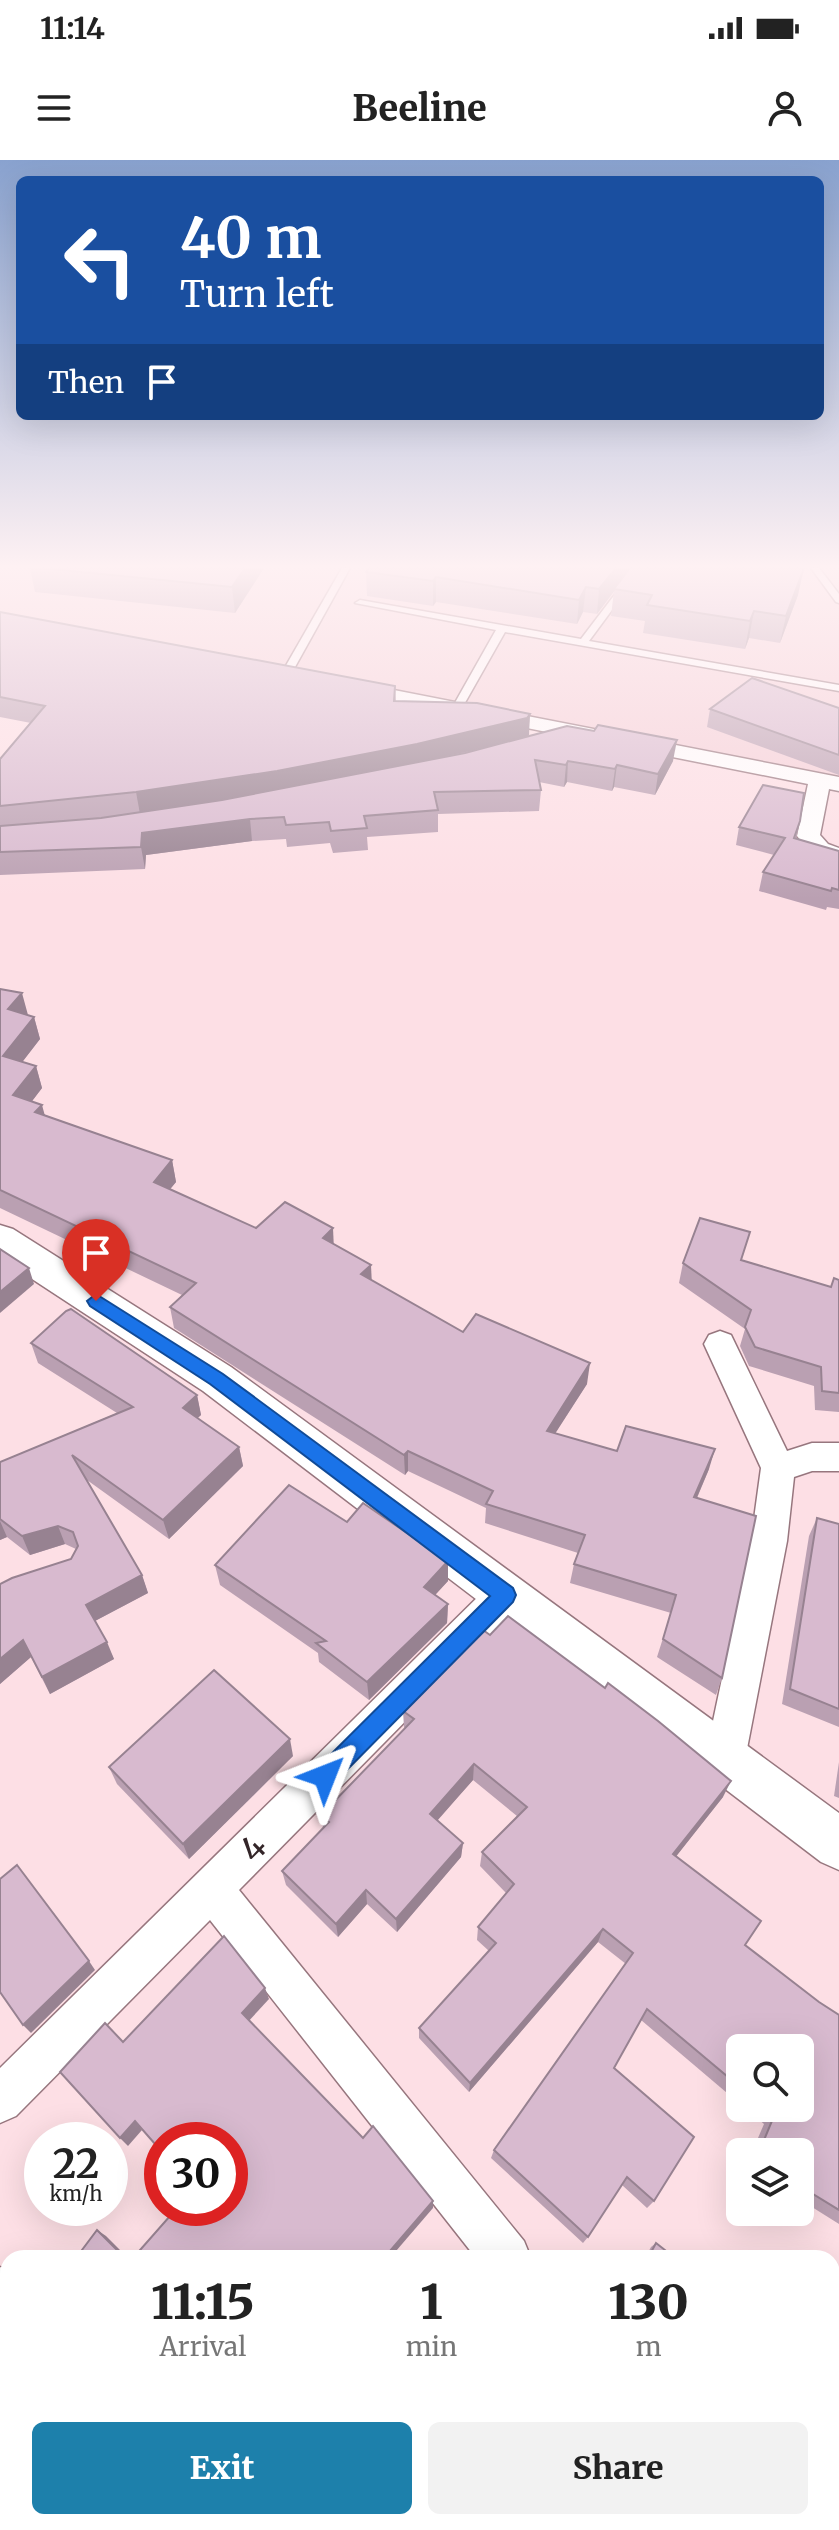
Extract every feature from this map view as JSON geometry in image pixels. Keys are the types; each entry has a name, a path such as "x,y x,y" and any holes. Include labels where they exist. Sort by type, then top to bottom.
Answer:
{"street":[{"path":"298,679 830,782 808,836 820,849 839,855"},
{"path":"532,746 583,734"},
{"path":"0,1239 217,1379 839,1844"},
{"path":"720,1344 778,1468 769,1541 725,1759"},
{"path":"778,1468 812,1457 839,1457"},
{"name":"4","path":"0,2100 505,1595"},
{"path":"212,1889 501,2250"}],"lane":[{"path":"457,708 474,679"},
{"path":"793,679 838,687"}],"shaded area":[{"path":"323,679 839,679 839,780"}],"building":[{"path":"0,679 356,679 395,686 394,701 477,703 530,714 527,718 417,744 277,771 136,792 0,806 0,759 45,706 0,697"},
{"path":"751,679 839,708 839,755 710,709"},
{"path":"598,725 677,740 658,774 617,765 615,769 568,761 566,765 535,760 541,790 434,792 438,810 364,816 367,828 331,831 329,822 286,825 284,817 250,819 142,833 141,847 0,852 0,826 101,818 222,800 465,753 567,726 594,731"},
{"path":"763,785 804,793 794,838 839,851 839,890 832,888 831,891 763,872 785,838 739,827"},
{"path":"0,989 22,993 8,1009 34,1017 3,1056 36,1066 13,1095 42,1105 35,1112 172,1160 154,1182 256,1228 285,1202 333,1228 323,1238 371,1265 361,1274 463,1332 476,1314 590,1363 547,1431 617,1451 626,1426 715,1449 694,1497 756,1516 722,1678 663,1639 676,1595 574,1564 585,1535 486,1504 493,1491 408,1451 404,1455 170,1307 196,1283 0,1190"},
{"path":"700,1218 750,1232 741,1260 831,1287 834,1278 839,1280 839,1393 822,1391 821,1367 755,1347 745,1327 751,1310 683,1263"},
{"path":"0,1249 29,1268 0,1292"},
{"path":"71,1309 197,1395 183,1408 239,1447 163,1520 72,1455 142,1575 86,1605 107,1642 42,1677 23,1640 0,1659 0,1584 71,1559 78,1546 73,1532 58,1526 22,1536 0,1519 0,1462 133,1407 31,1343"},
{"path":"289,1485 347,1522 363,1503 448,1561 424,1587 448,1604 367,1682 316,1643 326,1641 215,1565"},
{"path":"817,1518 839,1524 839,1709 790,1689"},
{"path":"508,1616 605,1688 608,1683 731,1781 673,1854 761,1921 745,1945 839,2015 839,2210 814,2195 814,2138 765,2138 772,2122 814,2122 814,2034 726,2034 726,2075 647,2009 614,2068 694,2137 654,2201 627,2177 588,2237 494,2150 633,1953 603,1929 470,2083 419,2028 496,1943 478,1927 514,1884 482,1852 527,1807 474,1764 430,1814 463,1843 396,1919 366,1890 336,1924 282,1871 329,1822 321,1815 414,1719 403,1711 483,1630 490,1635"},
{"path":"214,1670 290,1739 183,1844 109,1767"},
{"path":"17,1865 89,1961 23,2025 0,1992 0,1879"},
{"path":"224,1936 265,1988 242,2013 363,2138 373,2126 433,2201 391,2250 140,2250 161,2226 248,2226 248,2122 144,2122 144,2131 135,2121 128,2129 128,2122 105,2122 60,2072 105,2023 123,2042"},
{"path":"97,2230 117,2250 82,2250"},
{"path":"656,2243 665,2250 652,2250"}],"route":[{"path":"96,1301 217,1379 505,1595 325,1776"}]}
